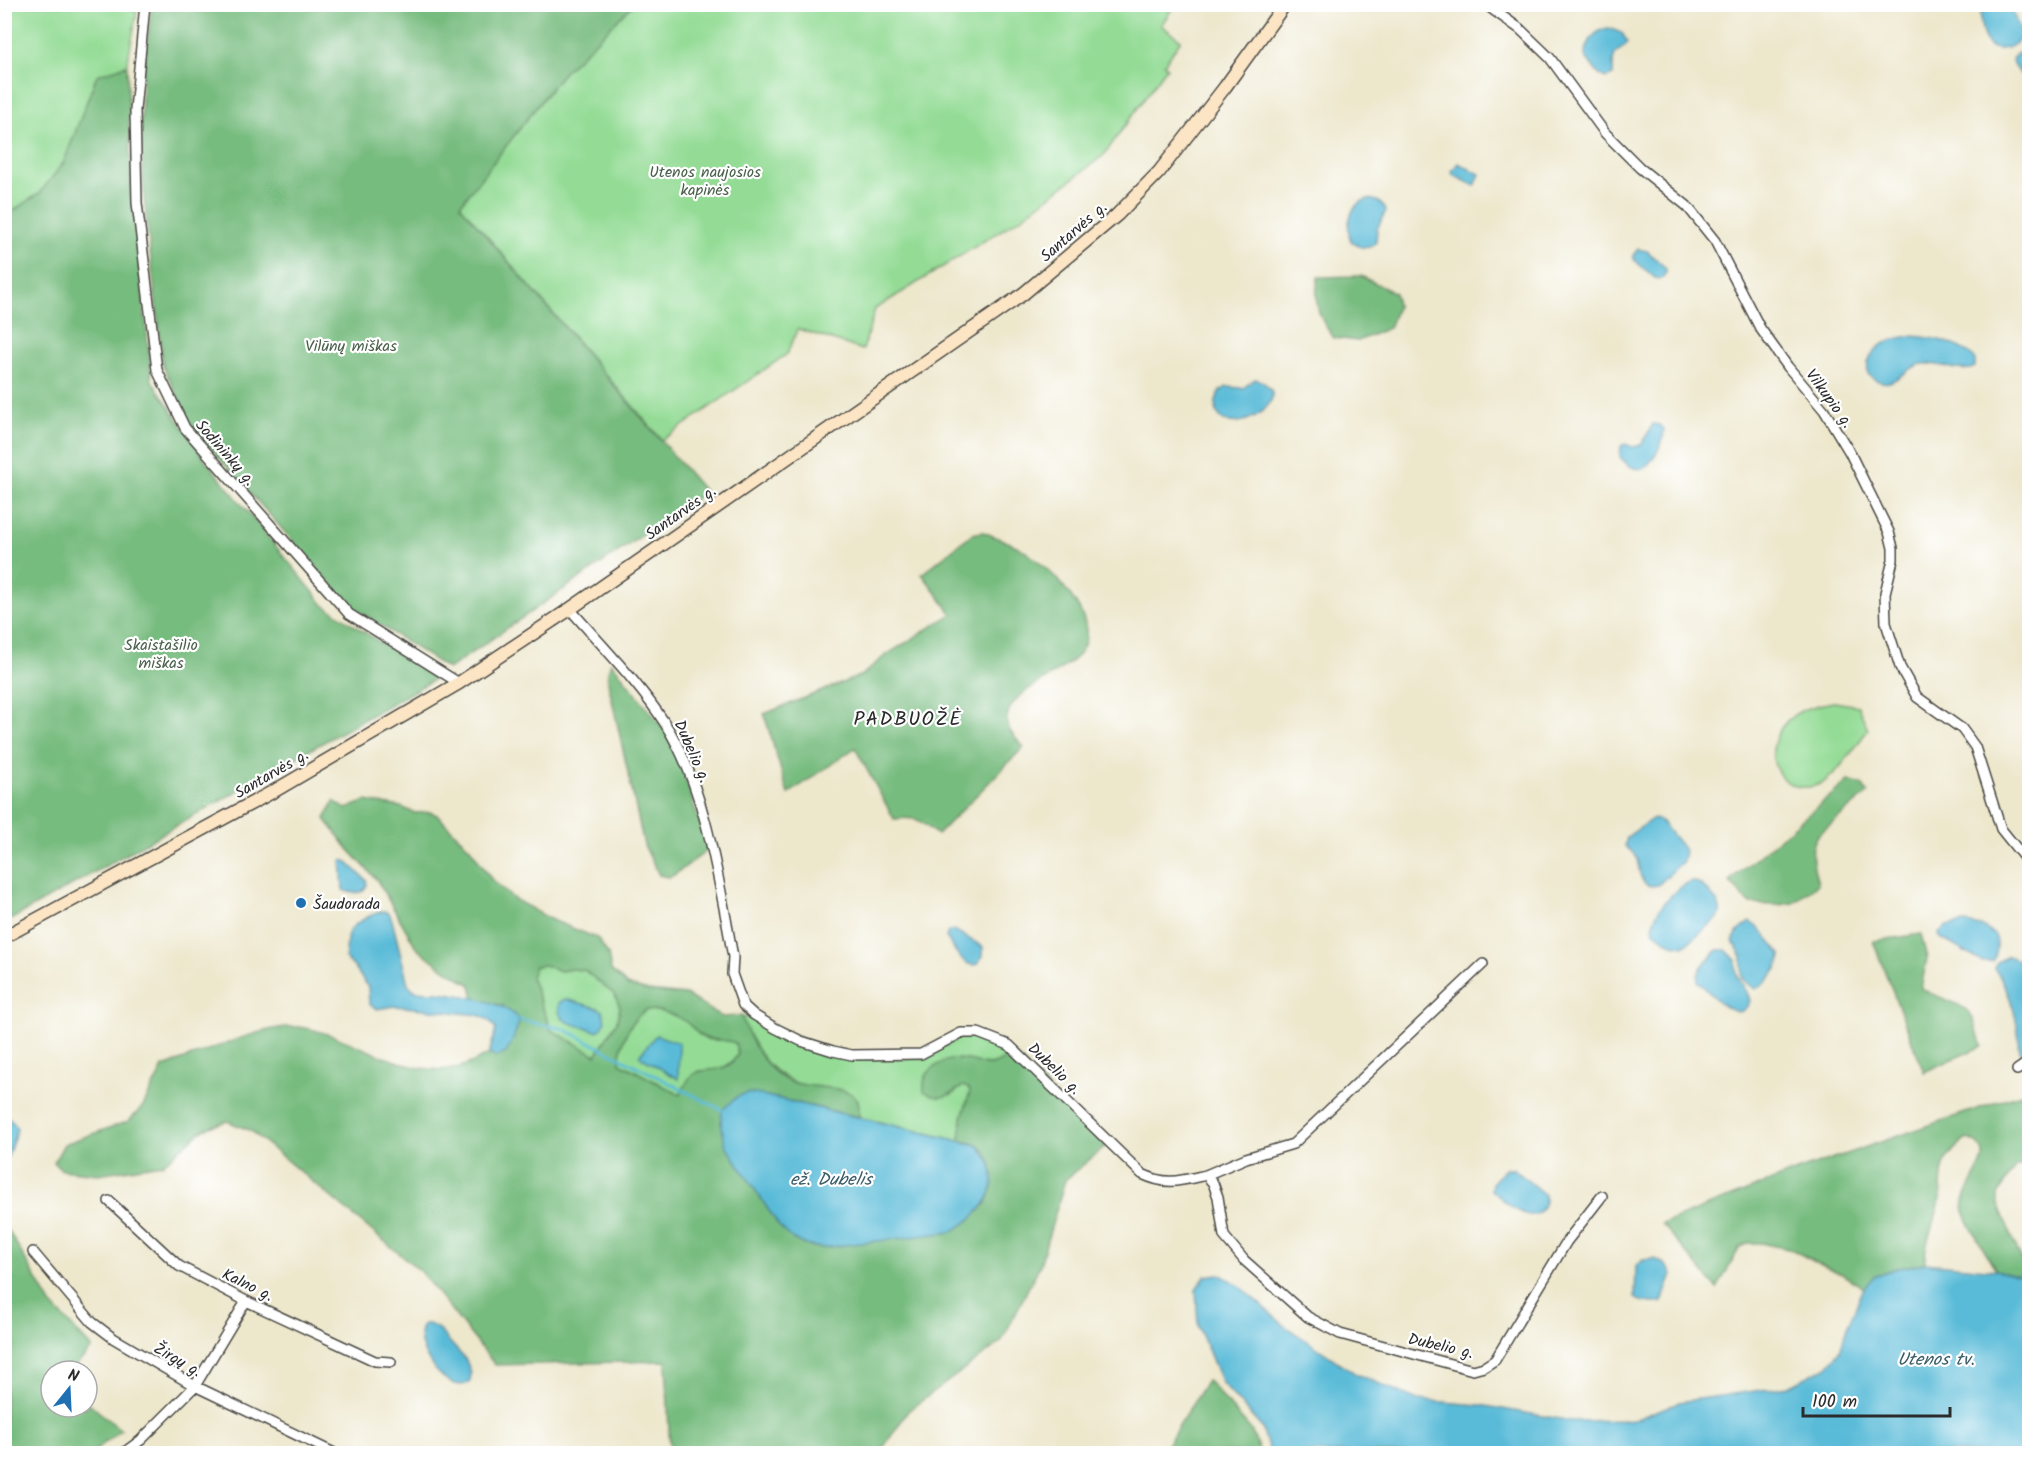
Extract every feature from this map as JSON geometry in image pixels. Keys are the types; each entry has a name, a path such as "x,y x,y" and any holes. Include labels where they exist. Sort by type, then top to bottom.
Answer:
{"main road":[{"name":"Santarvės g.","path":"4,937 276,790 459,682 570,609 1015,300 1084,244 1140,194 1225,87 1285,4"}],"street":[{"name":"Sodininkų g.","path":"146,4 135,110 137,203 157,369 185,428 349,614 459,682"},
{"name":"Vilkupio g.","path":"1485,4 1520,29 1550,58 1605,133 1640,168 1687,206 1716,241 1760,328 1788,367 1824,410 1850,453 1889,532 1893,560 1885,593 1886,623 1900,666 1917,697 1962,729 1975,747 2001,829 2030,865"},
{"name":"Dubelio g.","path":"570,609 653,705 677,747 695,789 714,856 733,957 732,974 736,988 743,1005 754,1015 801,1041 852,1055 921,1054 961,1033 978,1032 1009,1045 1142,1174 1156,1181 1172,1183 1206,1175 1213,1183 1218,1197 1224,1236 1244,1260 1308,1317 1340,1334 1473,1370 1484,1367 1495,1360 1567,1241 1602,1197"},
{"path":"1206,1175 1246,1158 1293,1144 1483,964"},
{"path":"2017,1070 2030,1061"},
{"name":"Kalno g.","path":"109,1201 179,1266 375,1361 391,1362"},
{"name":"Žirgų g.","path":"33,1252 92,1322 113,1338 195,1386 336,1454"},
{"path":"122,1454 141,1440 195,1386 246,1300"}],"green space":[{"path":"10,5 123,5 137,12 127,65 97,75 64,162 40,193 5,216 4,13"},
{"name":"Vilūnų miškas","path":"152,5 633,5 563,73 460,205 705,492 448,669 349,605 192,427 163,366 144,198 141,125 143,69"},
{"name":"Utenos naujosios kapinės","path":"633,5 1175,5 1161,25 1181,40 1164,64 1167,67 1104,155 1021,218 875,309 863,350 798,329 787,354 662,440 460,205 563,73"},
{"name":"Skaistašilio miškas","path":"127,65 132,196 152,381 206,461 324,605 435,679 5,923 5,216 40,193 64,162 97,75"},
{"path":"1361,276 1395,293 1397,307 1389,328 1358,341 1334,338 1318,309 1316,295 1318,277"},
{"path":"983,532 1020,548 1048,570 1072,597 1081,612 1086,627 1085,642 1078,655 1061,669 1023,693 1010,708 1008,725 1012,734 1024,747 937,835 918,820 894,819 855,748 788,794 764,714 862,675 886,655 952,614 922,574 972,534"},
{"path":"611,662 663,728 679,758 708,850 669,877 659,875 644,845 608,682"},
{"path":"1834,702 1858,706 1868,730 1828,779 1822,783 1805,787 1791,784 1781,776 1775,764 1773,750 1777,735 1787,721 1803,710"},
{"path":"1848,781 1862,785 1868,793 1819,834 1815,840 1812,852 1818,884 1793,903 1750,904 1729,881"},
{"path":"334,801 346,809 366,801 401,807 415,813 430,812 437,815 470,848 492,880 514,899 552,920 597,938 608,954 611,970 627,985 648,991 686,995 722,1017 741,1016 758,1052 771,1068 786,1080 852,1094 858,1101 859,1117 767,1096 793,1239 806,1245 821,1248 981,1209 989,1197 992,1175 986,1153 973,1143 960,1141 962,1118 970,1092 969,1088 963,1086 944,1097 935,1097 924,1091 924,1081 932,1069 946,1061 962,1059 992,1065 1013,1053 1106,1146 1065,1180 1040,1265 1001,1342 908,1411 879,1454 670,1453 666,1361 495,1365 419,1270 251,1131 227,1121 204,1129 162,1164 98,1174 62,1170 54,1162 64,1144 129,1121 143,1106 163,1067 231,1041 268,1030 298,1027 318,1031 396,1061 436,1070 460,1067 489,1054 496,1057 504,1006 474,999 471,985 440,966 416,947 377,880 349,850 325,819","holes":["545,965 561,971 584,970 615,995 620,1007 617,1022 596,1055 551,1030 531,977 535,966","646,1010 662,1011 676,1016 703,1037 735,1043 738,1054 727,1066 704,1070 692,1075 680,1095 620,1063 621,1048 630,1026"]},
{"path":"1921,934 1927,958 1921,988 1967,1011 1973,1019 1982,1046 1924,1072 1873,941"},
{"path":"545,965 561,971 584,970 615,995 620,1007 617,1022 596,1056 551,1030 531,977 535,966"},
{"path":"646,1010 662,1011 676,1016 703,1038 735,1043 738,1054 722,1068 699,1071 680,1095 620,1063 621,1048 630,1026"},
{"path":"741,1016 757,1020 849,1058 925,1058 958,1038 969,1036 979,1036 1013,1053 991,1065 950,1060 951,1095 963,1086 969,1088 970,1092 962,1118 960,1141 859,1117 858,1100 846,1092 809,1087 784,1077 774,1070 758,1051"},
{"path":"2029,1091 2029,1164 2015,1167 1998,1195 1998,1203 2029,1278 1996,1270 1966,1217 1964,1202 1982,1161 1983,1152 1978,1145 1967,1139 1952,1153 1943,1167 1940,1200 1926,1247 1925,1263 1884,1273 1864,1288 1842,1274 1793,1250 1761,1243 1748,1243 1740,1247 1717,1289 1662,1224 1802,1169"},
{"path":"4,1223 51,1304 92,1348 82,1359 39,1359 39,1419 99,1419 99,1412 121,1430 92,1453 5,1453"},
{"path":"1207,1380 1251,1430 1260,1453 1162,1453"}],"water":[{"path":"1980,5 2010,5 2021,34 2020,39 2007,48 1991,47 1982,29"},
{"path":"1608,28 1622,33 1628,43 1614,55 1613,75 1606,78 1599,75 1585,56 1592,38 1598,32"},
{"path":"2017,53 2029,55 2029,79 2020,74 2016,68 2012,59"},
{"path":"1458,163 1480,174 1475,186 1453,175 1452,171"},
{"path":"1367,199 1379,202 1386,211 1377,229 1376,242 1364,248 1351,241 1349,222 1356,206"},
{"path":"1638,249 1647,251 1666,268 1666,273 1661,279 1655,278 1633,259"},
{"path":"1910,336 1937,339 1961,348 1975,359 1975,367 1964,370 1923,364 1891,381 1884,382 1868,374 1868,365 1874,351 1886,342"},
{"path":"1255,379 1263,382 1270,389 1272,397 1269,405 1251,418 1240,422 1230,422 1221,418 1216,409 1216,400 1220,391 1227,387 1243,388"},
{"path":"1653,424 1664,429 1658,450 1645,468 1631,467 1620,457 1621,446 1641,445"},
{"path":"1652,819 1661,821 1685,851 1683,861 1658,885 1651,886 1643,882 1636,857 1625,846 1627,837"},
{"path":"341,860 346,861 366,880 364,890 354,893 343,890"},
{"path":"1693,881 1705,888 1713,897 1719,905 1720,914 1684,946 1672,944 1654,932 1655,917 1672,894"},
{"path":"384,911 389,913 392,920 408,984 414,990 447,993 493,1003 513,1013 520,1020 506,1053 496,1057 489,1054 496,1029 489,1020 478,1015 395,1006 377,1009 369,1004 368,987 345,958 347,937 350,930 359,922"},
{"path":"1750,922 1760,929 1781,954 1779,964 1773,974 1755,989 1742,979 1742,956 1733,941 1738,931"},
{"path":"1965,923 1981,926 1995,935 1997,949 1992,961 1982,962 1939,937 1939,932 1947,926"},
{"path":"954,930 983,947 983,956 976,965 966,963 946,937 948,932"},
{"path":"1718,950 1726,950 1736,960 1738,978 1750,1001 1745,1009 1738,1012 1724,1006 1698,981 1701,968"},
{"path":"2008,956 2018,960 2029,971 2029,1057 2020,1051 2013,1008 1994,968 1997,962"},
{"path":"565,999 603,1011 605,1022 602,1028 594,1031 562,1018 559,1003"},
{"path":"656,1035 679,1043 678,1079 639,1056"},
{"name":"ež. Dubelis","path":"748,1093 977,1145 987,1158 992,1170 993,1182 990,1194 975,1215 951,1232 821,1248 806,1245 793,1239 779,1226 725,1144 721,1123 722,1110 738,1096"},
{"path":"5,1114 17,1129 5,1165"},
{"path":"1506,1168 1514,1169 1545,1195 1544,1204 1539,1212 1528,1215 1521,1212 1507,1204 1491,1190 1492,1183"},
{"path":"1654,1259 1665,1264 1672,1274 1662,1302 1652,1303 1635,1298 1636,1266 1643,1260"},
{"name":"Utenos tv.","path":"1925,1263 1996,1270 2029,1278 2029,1453 1270,1453 1262,1428 1222,1383 1198,1326 1196,1289 1205,1276 1219,1274 1237,1284 1285,1326 1356,1374 1418,1400 1480,1405 1572,1421 1634,1420 1679,1402 1789,1386 1828,1366 1840,1351 1847,1327 1864,1288 1874,1276 1894,1269"},
{"path":"424,1324 437,1328 466,1360 471,1373 470,1382 460,1385 450,1382 432,1365 421,1342 420,1332"}],"waterway":[{"path":"520,1020 564,1029 722,1110"}],"place":[{"name":"Šaudorada","path":"301,903"}],"district":[{"name":"PADBUOŽĖ","path":"908,718"}]}
